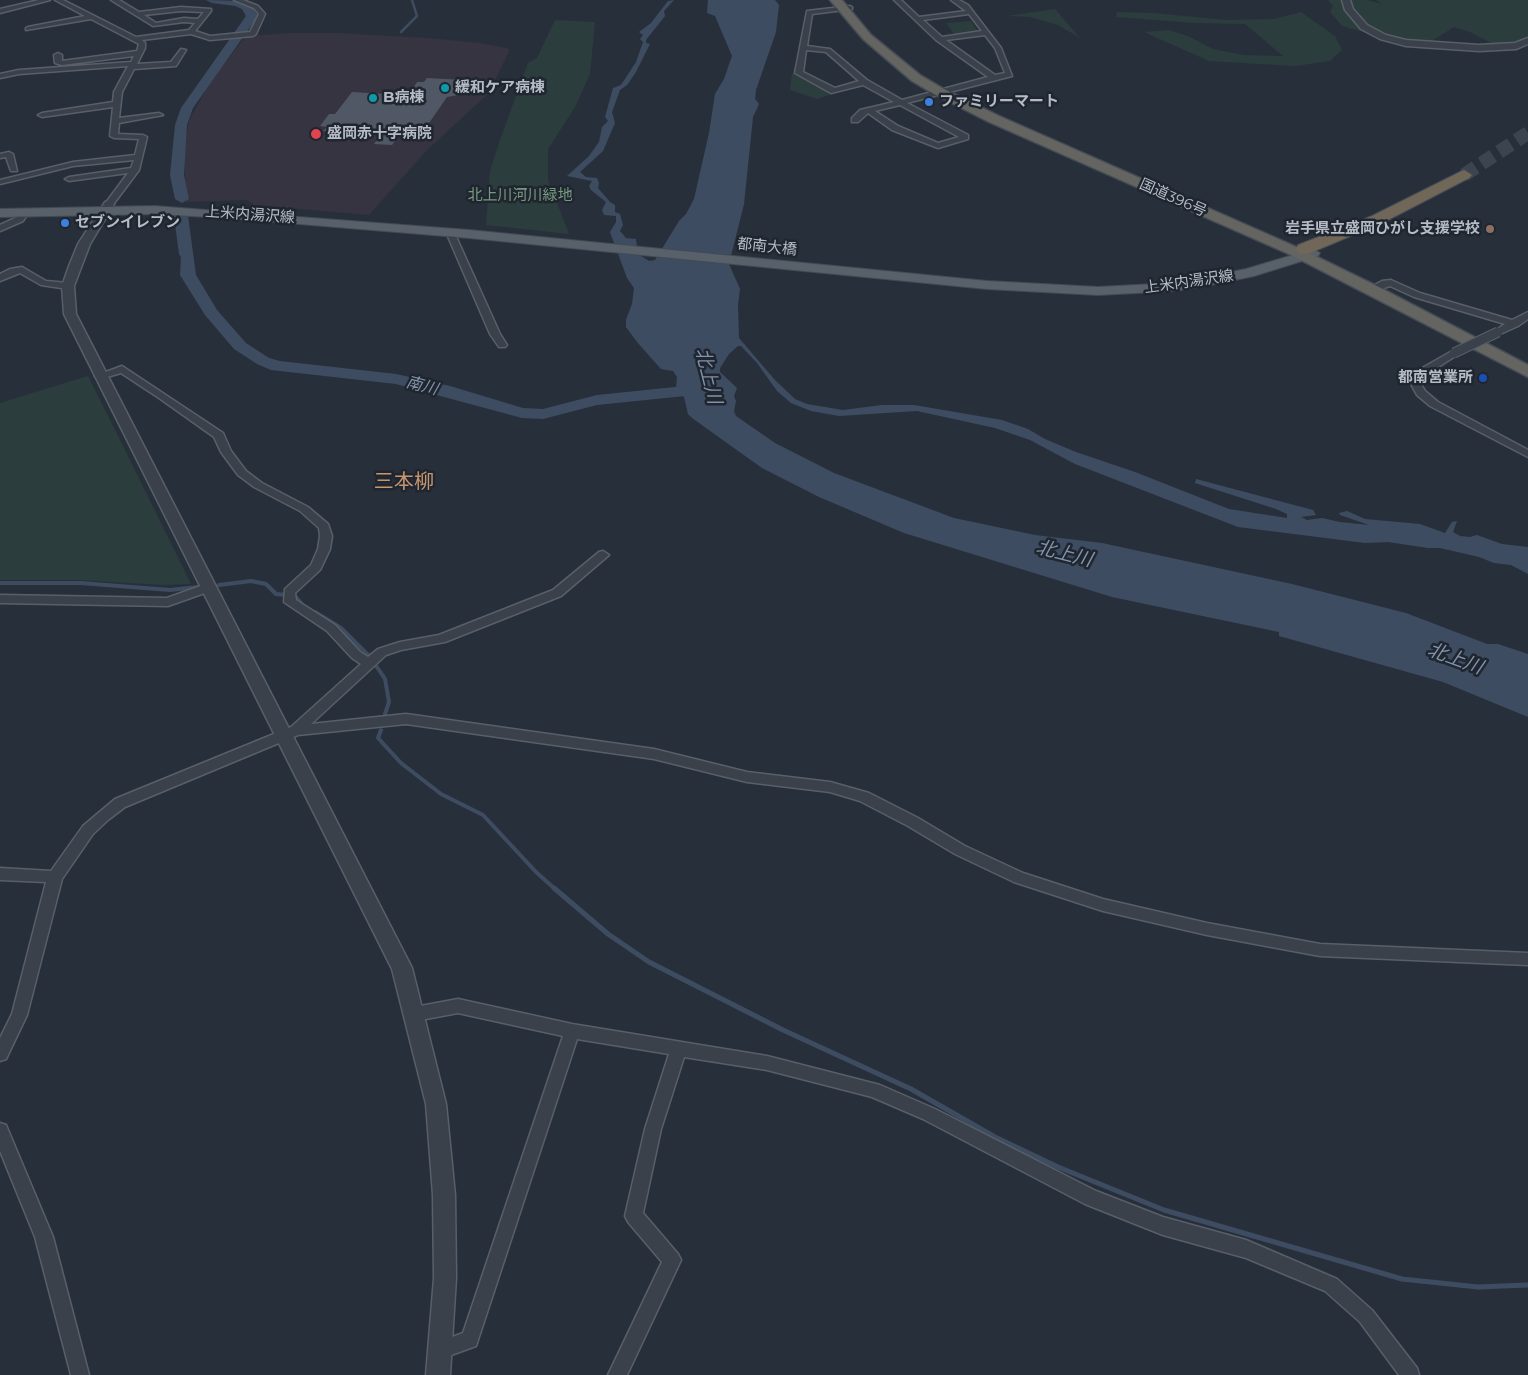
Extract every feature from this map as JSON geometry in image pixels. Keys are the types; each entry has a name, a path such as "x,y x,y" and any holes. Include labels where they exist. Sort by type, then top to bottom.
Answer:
{"highway":[{"name":"国道396号","path":"843,4 867,37 916,78 994,119 1304,252 1528,365"},
{"path":"1304,252 1386,222 1468,176"},
{"name":"国道396号","path":"1376,287 1528,372"}],"main road":[{"name":"上米内湯沢線","path":"0,207 215,206 319,213 468,231"},
{"name":"上米内湯沢線","path":"0,213 107,207 202,212 450,232 468,231"},
{"name":"都南大橋","path":"468,231 977,284 1060,287"},
{"name":"上米内湯沢線","path":"1060,287 1098,291 1174,287 1249,274 1304,252"}],"street":[{"path":"0,11 47,0"},
{"path":"60,1 71,0"},
{"path":"114,0 155,25 184,20 200,21"},
{"path":"136,39 191,32 210,38 253,34 262,14 256,7 237,0"},
{"path":"897,0 938,38 994,78"},
{"path":"855,120 863,112 1009,74 1005,60 971,12 966,6 954,0"},
{"path":"1346,0 1349,10 1364,27 1387,38 1406,43 1480,48 1516,46 1528,41"},
{"path":"60,1 142,43 118,92 114,136 143,137 135,170 107,207 84,244 68,286 70,314 209,587 291,732 402,968 415,1014 436,1104 444,1195 446,1278 438,1375"},
{"path":"843,4 809,12 799,73 834,91 864,82"},
{"path":"139,14 181,9 209,10 191,32"},
{"path":"916,19 971,12"},
{"path":"28,29 92,17"},
{"path":"938,38 986,33"},
{"path":"803,48 828,50 864,82 965,137 938,146 895,128 870,110"},
{"path":"0,76 19,72 173,64 183,50"},
{"path":"58,55 57,62 62,63 139,52"},
{"path":"42,115 117,104"},
{"path":"116,121 159,115"},
{"path":"0,156 9,154 14,168"},
{"path":"0,182 74,164 138,157"},
{"path":"69,179 135,170"},
{"path":"0,228 20,219 25,212"},
{"path":"450,232 469,272 494,334 502,346"},
{"path":"0,278 13,271 22,270 44,283 68,286"},
{"path":"1376,287 1391,283 1418,295 1515,324"},
{"path":"1528,315 1515,324 1454,353 1420,372 1416,378 1416,384 1421,393 1434,404 1528,454"},
{"path":"100,376 122,369 163,396 219,434 226,452 242,473 258,485 304,510 324,527 326,536 324,548 316,567 289,592 290,602 331,628 356,655 369,664"},
{"path":"291,732 382,652 400,646 441,639 557,593 603,555"},
{"path":"0,599 168,602 209,587"},
{"path":"0,1054 19,1015 55,876 88,830 120,803 291,732 406,720 654,754 747,777 830,787 864,797 913,822 960,850 1019,878 1103,905 1207,929 1320,950 1528,959"},
{"path":"0,874 55,876"},
{"path":"415,1014 458,1006 572,1031 767,1063 874,1090 929,1114 1091,1198 1163,1226 1246,1249 1331,1285 1366,1316 1410,1375"},
{"path":"440,1350 470,1340 572,1031"},
{"path":"617,1375 672,1260 634,1216 653,1129 678,1048"},
{"path":"0,1131 44,1237 80,1375"}],"shaded area":[{"name":"盛岡赤十字病院","path":"289,33 339,33 428,38 480,43 510,49 489,93 427,150 369,215 254,205 247,200 186,202 184,147 189,121 210,82 246,36"}],"green space":[{"path":"1328,0 1367,0 1382,4 1376,0 1528,0 1528,44 1520,47 1495,45 1470,32 1454,27 1425,45 1368,33 1342,26 1330,12 1333,6"},
{"path":"1055,9 1080,38 1058,25 1030,17 1007,16"},
{"path":"1117,12 1154,13 1226,20 1274,19 1301,12 1335,36 1342,50 1330,61 1295,66 1209,61 1144,32 1169,30 1188,36 1213,49 1243,55 1283,56 1245,24 1193,23 1116,17"},
{"name":"北上川河川緑地","path":"555,20 595,22 590,74 575,107 548,149 548,180 569,234 486,225 490,171 500,140 528,63 537,58"},
{"path":"971,21 978,32 955,35 946,23"},
{"path":"792,73 832,94 817,99 790,90"},
{"path":"88,376 191,584 163,585 77,580 0,580 0,403"}],"water":[{"name":"北上川","path":"674,0 664,11 665,16 646,40 646,43 650,44 636,72 627,85 620,90 612,112 615,123 603,151 580,172 586,177 597,178 598,188 615,205 615,212 620,214 623,225 620,231 626,238 636,239 638,254 649,261 655,260 694,199 709,133 715,94 724,79 732,56 715,16 707,13 708,0 775,0 779,5 776,32 756,90 755,99 759,104 753,117 744,204 729,264 740,289 738,305 739,338 775,380 795,399 807,404 843,410 882,405 914,405 1002,420 1028,429 1045,439 1076,452 1135,472 1229,509 1287,518 1287,514 1276,509 1195,483 1196,479 1313,510 1316,515 1301,517 1307,520 1322,518 1369,525 1339,513 1347,511 1365,519 1420,524 1445,533 1452,522 1457,521 1453,532 1460,536 1470,537 1477,535 1502,544 1528,547 1528,574 1511,565 1494,563 1479,557 1440,548 1388,542 1365,543 1238,527 1075,464 1030,440 995,428 917,411 839,416 811,411 791,403 777,391 757,363 741,346 738,346 729,354 720,368 720,372 737,388 734,396 736,416 775,443 834,473 954,518 1035,535 1102,543 1292,584 1406,613 1487,644 1498,644 1528,654 1528,717 1443,682 1279,636 1279,632 1112,597 904,533 819,497 762,468 692,418 688,414 684,397 676,388 677,377 673,371 661,369 626,327 634,288 627,278 610,232 616,222 616,216 604,215 602,210 606,202 591,190 589,186 592,181 567,176 589,156 599,142 602,127 608,121 605,117 613,88 621,85 636,62 643,42 640,39 643,35 639,32 651,23 668,1"}],"building":[{"path":"427,78 463,80 462,82 471,84 465,94 447,97 425,129 429,129 423,138 398,137 392,145 374,144 381,135 323,131 327,127 320,126 329,114 335,114 352,92 402,95 406,90 412,90 417,82 424,82"}],"waterway":[{"name":"南川","path":"182,199 177,175 181,125 187,108 252,16 246,7 238,3 212,0"},
{"path":"401,32 417,16 412,0"},
{"name":"南川","path":"181,216 186,254"},
{"name":"南川","path":"187,260 188,275 211,312 240,346 263,361 277,366 396,379 444,390 522,413 543,414 597,400 685,391 708,392"},
{"path":"219,585 251,581 266,584 276,594 295,596 301,603"},
{"path":"0,583 81,583 170,590 198,587"},
{"path":"315,612 341,628 368,655"},
{"path":"377,667 385,679 389,702 385,714"},
{"path":"381,730 378,738 401,763 441,794 483,815 536,872 555,889"},
{"path":"554,888 608,934 649,962 783,1030 911,1089 995,1137 1058,1167 1164,1210 1402,1279 1478,1287 1528,1285"}],"tunnel":[{"path":"1464,175 1528,133"}],"place":[{"name":"緩和ケア病棟","path":"445,88"},
{"name":"B病棟","path":"373,98"},
{"name":"ファミリーマート","path":"929,102"},
{"name":"盛岡赤十字病院","path":"316,134"},
{"name":"セブンイレブン","path":"65,223"},
{"name":"岩手県立盛岡ひがし支援学校","path":"1490,229"},
{"name":"都南営業所","path":"1483,378"}],"district":[{"name":"三本柳","path":"404,482"}]}
